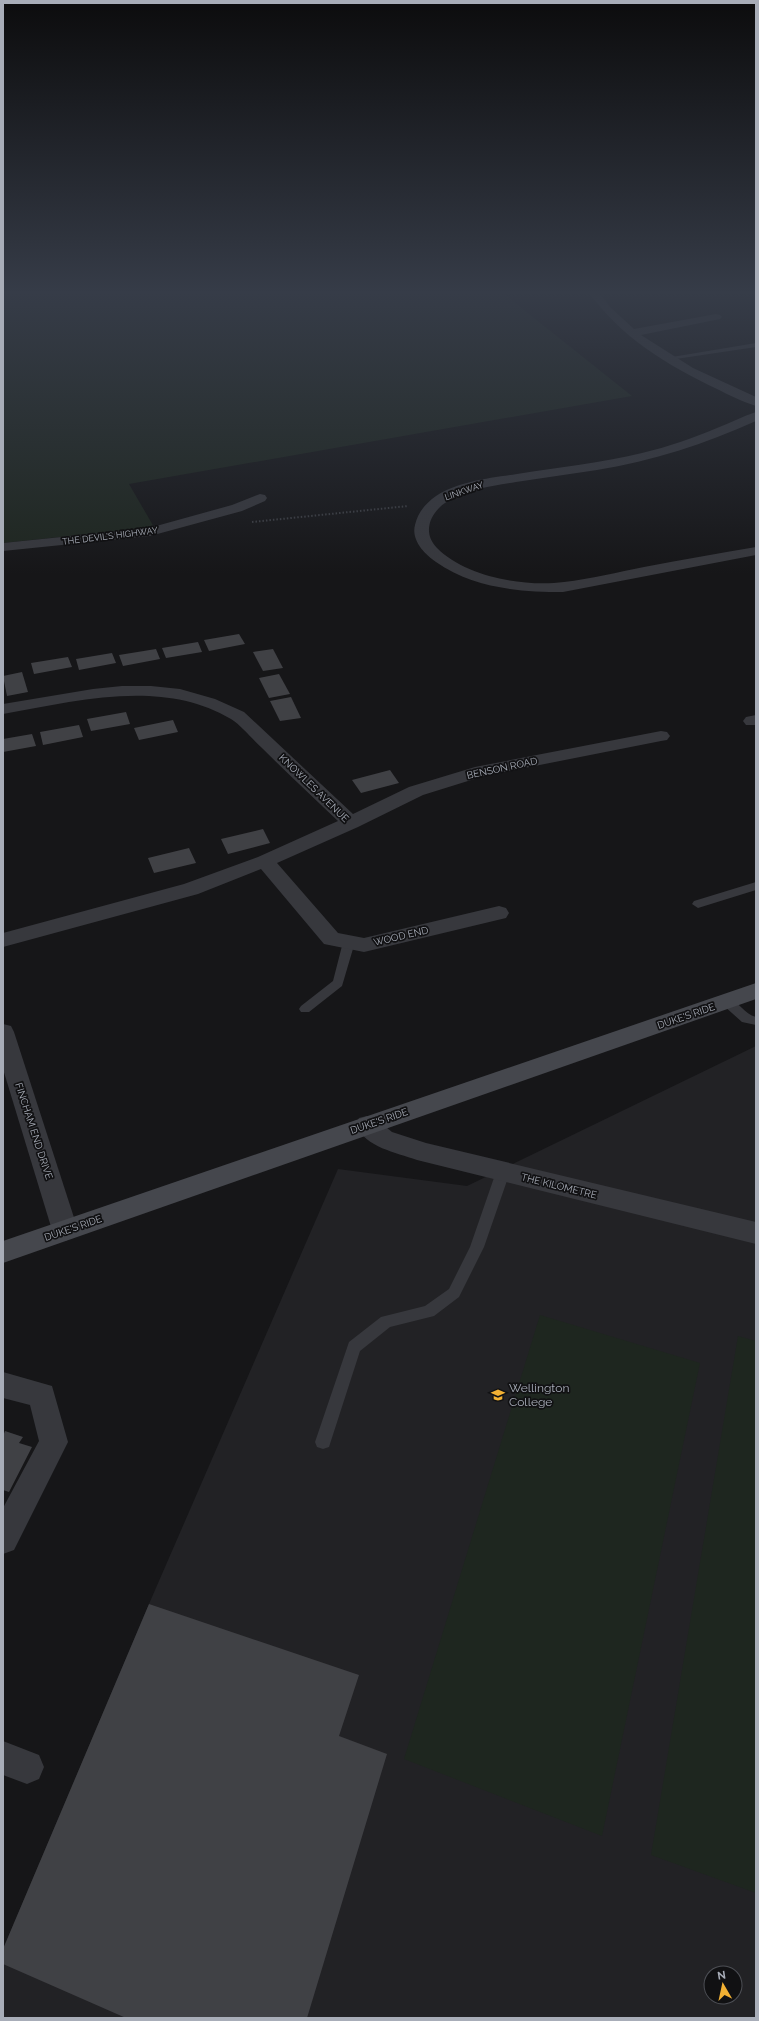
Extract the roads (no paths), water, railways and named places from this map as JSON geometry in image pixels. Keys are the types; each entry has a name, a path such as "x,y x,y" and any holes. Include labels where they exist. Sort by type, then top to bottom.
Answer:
{"main road":[{"name":"DUKE'S RIDE","path":"3,1252 756,991"}],"street":[{"path":"719,385 756,402"},
{"name":"LINKWAY","path":"756,416 681,448 641,458 496,481 449,495 434,504 426,513 421,526 422,536 429,548 456,569 472,576 513,586 530,588 562,587 756,551"},
{"name":"THE DEVIL'S HIGHWAY","path":"3,547 150,532 237,508 260,498"},
{"name":"KNOWLES AVENUE","path":"3,709 122,690 157,690 200,698 221,706 238,716 351,823 265,861 191,889 3,940"},
{"name":"BENSON ROAD","path":"351,823 416,791 481,771 661,736"},
{"name":"WOOD END","path":"265,861 331,940 364,945 499,913"},
{"name":"FINCHAM END DRIVE","path":"3,1032 65,1230"},
{"name":"THE KILOMETRE","path":"367,1125 384,1139 426,1153 756,1233"},
{"path":"3,1385 42,1395 54,1442 3,1539"}],"lane":[{"path":"698,904 756,886"},
{"path":"305,1009 338,983 348,942"},
{"path":"727,1002 746,1019 756,1021"},
{"path":"323,1442 354,1347 386,1322 429,1311 454,1293 477,1246 503,1172"}],"place":[{"name":"Wellington College","path":"498,1395"}]}
